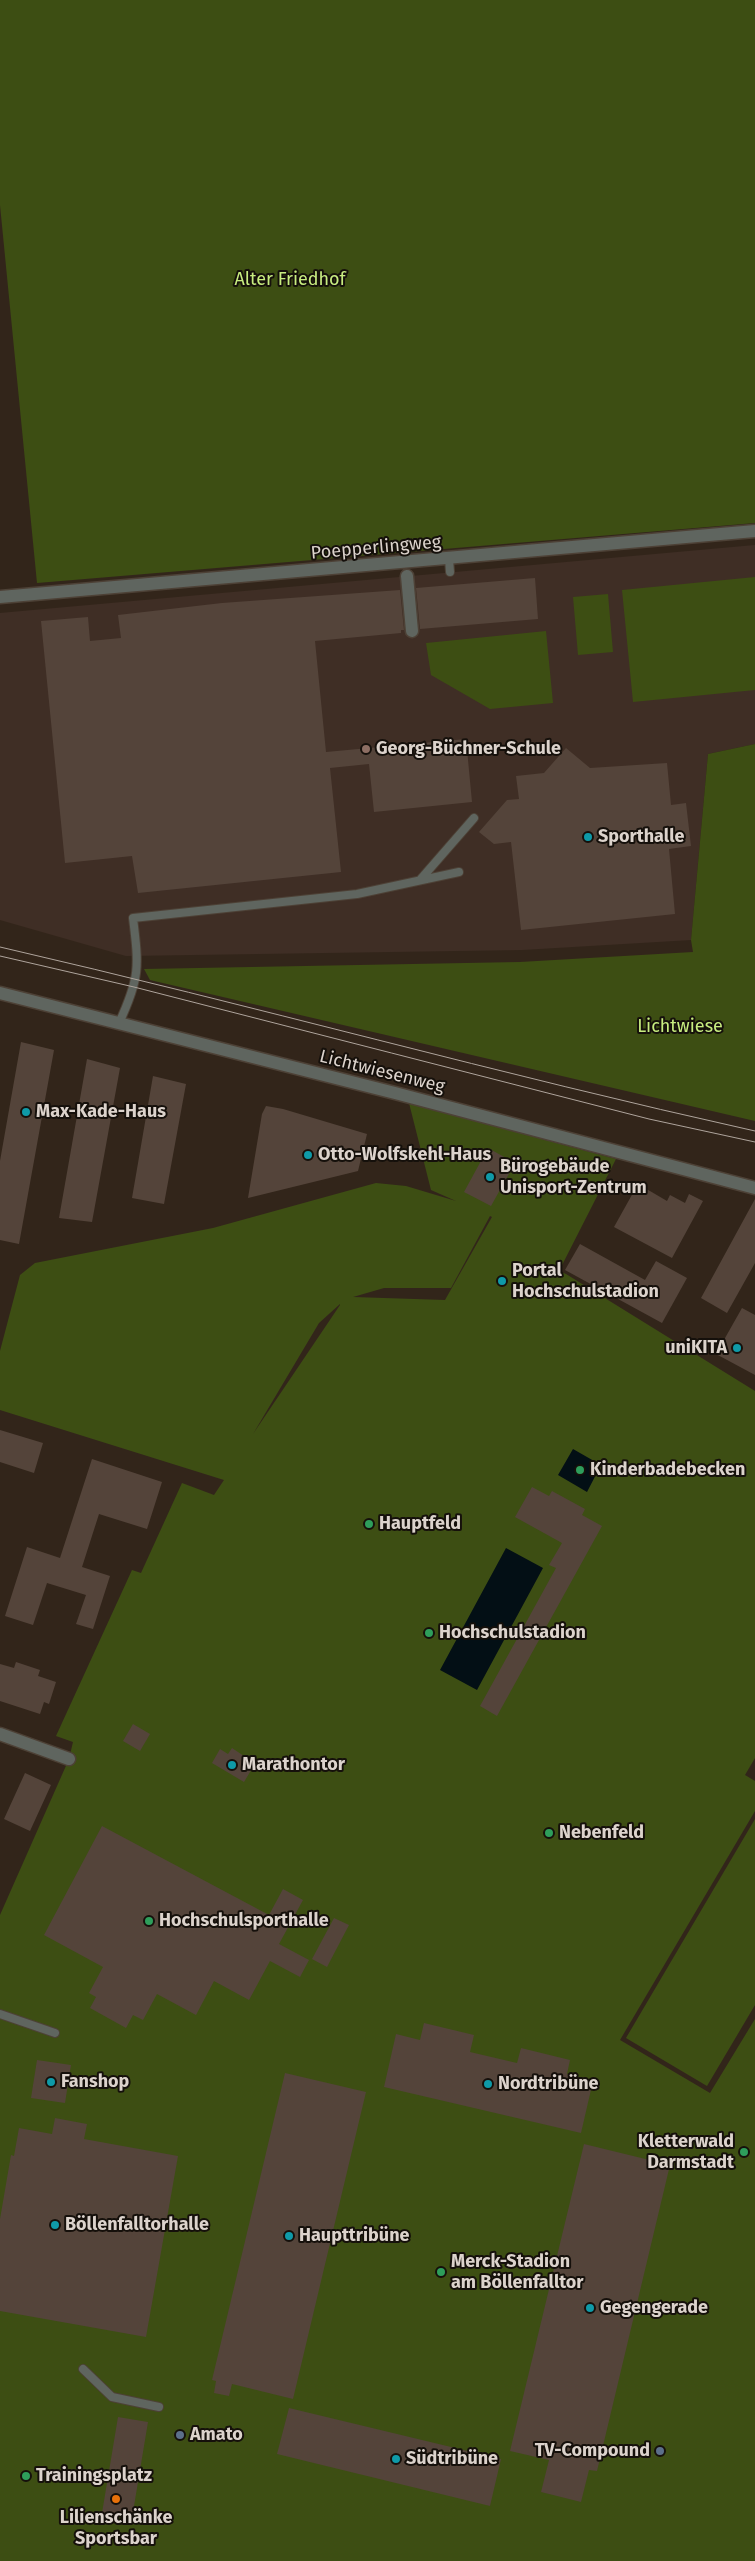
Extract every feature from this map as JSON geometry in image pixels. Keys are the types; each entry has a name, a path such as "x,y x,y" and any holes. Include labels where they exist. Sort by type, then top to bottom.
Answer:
{"street":[{"name":"Poepperlingweg","path":"0,597 406,563 450,566 755,531"},
{"path":"407,576 412,631"},
{"name":"Lichtwiesenweg","path":"0,993 395,1093 755,1188"},
{"path":"0,1734 69,1758"}],"lane":[{"path":"406,563 407,576"},
{"path":"420,880 474,818"},
{"path":"119,1023 132,994 138,964 133,918 357,894 460,872"},
{"path":"0,2014 56,2033"},
{"path":"83,2369 112,2397 159,2408"}],"shaded area":[{"name":"Georg-Büchner-Schule","path":"755,545 755,744 708,754 691,940 522,950 126,956 0,920 0,613"},
{"name":"Kinderbadebecken","path":"573,1449 601,1465 587,1492 558,1475"},
{"path":"506,1548 543,1568 477,1690 440,1670"}],"green space":[{"name":"Alter Friedhof","path":"0,0 755,0 755,523 37,583 0,205"},
{"path":"755,577 755,690 633,702 622,590"},
{"path":"608,594 613,652 578,655 573,597"},
{"path":"546,631 553,703 490,709 431,675 426,643"},
{"name":"Lichtwiese","path":"755,744 755,1121 150,980 144,969 520,962 693,952 691,940 708,754"},
{"path":"409,1103 616,1159 559,1271 755,1391 755,1758 745,1775 755,1781 755,1811 620,2040 710,2093 755,2019 755,2561 0,2561 0,1915 69,1759 73,1742 56,1736 132,1570 141,1573 182,1483 214,1495 224,1480 0,1410 0,1351 20,1275 35,1263 213,1228 376,1183 406,1186 456,1201 431,1190","holes":["490,1216 492,1217 445,1300 353,1297 384,1288 451,1288","340,1305 253,1434 319,1323"]},
{"path":"755,1819 755,2005 707,2086 626,2038"}],"building":[{"path":"535,578 538,619 420,629 416,588"},
{"path":"400,590 404,630 401,630 401,633 315,641 326,752 466,739 472,802 374,812 369,764 330,768 341,872 138,893 132,856 65,863 41,621 88,617 90,641 121,638 118,615 222,603"},
{"name":"Sporthalle","path":"566,748 590,768 667,763 671,805 686,803 691,846 669,849 675,914 521,930 511,842 494,844 479,832 507,800 519,799 516,776 544,773"},
{"name":"Max-Kade-Haus","path":"21,1042 54,1050 19,1244 0,1240 0,1161"},
{"path":"87,1059 120,1068 92,1222 59,1218"},
{"path":"153,1076 186,1084 164,1204 132,1198"},
{"name":"Otto-Wolfskehl-Haus","path":"266,1106 283,1109 367,1134 358,1171 248,1198 262,1114"},
{"name":"Bürogebäude Unisport-Zentrum","path":"488,1148 515,1163 491,1206 464,1192"},
{"path":"638,1184 667,1201 670,1195 685,1203 689,1194 703,1201 672,1258 614,1227"},
{"path":"755,1199 755,1263 727,1313 701,1298"},
{"path":"580,1244 645,1280 656,1261 687,1278 662,1323 565,1270"},
{"name":"uniKITA","path":"742,1308 755,1315 755,1375 716,1354"},
{"path":"0,1430 43,1443 34,1473 0,1462"},
{"path":"92,1459 162,1482 147,1529 99,1514 82,1567 110,1576 93,1629 76,1624 86,1595 47,1583 33,1625 5,1616 27,1547 60,1558"},
{"path":"532,1487 549,1496 552,1491 585,1509 582,1515 602,1526 497,1716 480,1706 556,1568 549,1565 562,1543 515,1517"},
{"path":"16,1662 40,1670 38,1676 56,1682 49,1704 44,1702 40,1714 0,1701 0,1664 14,1668"},
{"path":"133,1724 150,1734 140,1751 123,1741"},
{"name":"Marathontor","path":"232,1748 247,1758 244,1762 253,1767 244,1782 212,1763 220,1749 228,1754"},
{"path":"25,1773 51,1785 30,1831 4,1819"},
{"name":"Hochschulsporthalle","path":"102,1826 269,1915 283,1889 303,1900 279,1944 309,1960 300,1977 270,1961 249,2000 214,1981 196,2015 157,1994 143,2020 133,2015 126,2028 90,2008 96,1997 89,1993 103,1967 44,1935"},
{"path":"334,1918 349,1925 327,1967 312,1959"},
{"name":"Nordtribüne","path":"424,2023 474,2035 470,2052 517,2063 521,2048 570,2060 567,2074 593,2081 581,2133 384,2087 396,2034 420,2040"},
{"name":"Fanshop","path":"37,2060 71,2065 65,2103 31,2098"},
{"name":"Haupttribüne","path":"285,2073 366,2092 293,2399 232,2384 229,2396 214,2393 216,2381 212,2380"},
{"name":"Böllenfalltorhalle","path":"55,2118 87,2124 84,2139 178,2156 146,2337 0,2311 0,2219 11,2155 14,2156 19,2128 52,2134"},
{"name":"Gegengerade","path":"584,2144 670,2165 597,2471 589,2470 581,2502 541,2492 549,2460 510,2451"},
{"name":"Südtribüne","path":"289,2408 501,2459 490,2506 277,2454"},
{"path":"118,2417 148,2422 132,2518 102,2513"}],"tram line":[{"path":"0,947 189,992 566,1087 755,1131"},
{"path":"0,956 134,987 649,1119 755,1142"}],"place":[{"name":"Georg-Büchner-Schule","path":"366,749"},
{"name":"Sporthalle","path":"588,837"},
{"name":"Max-Kade-Haus","path":"26,1112"},
{"name":"Otto-Wolfskehl-Haus","path":"308,1155"},
{"name":"Bürogebäude Unisport-Zentrum","path":"490,1177"},
{"name":"Portal Hochschulstadion","path":"502,1281"},
{"name":"uniKITA","path":"737,1348"},
{"name":"Kinderbadebecken","path":"580,1470"},
{"name":"Hauptfeld","path":"369,1524"},
{"name":"Hochschulstadion","path":"429,1633"},
{"name":"Marathontor","path":"232,1765"},
{"name":"Nebenfeld","path":"549,1833"},
{"name":"Hochschulsporthalle","path":"149,1921"},
{"name":"Fanshop","path":"51,2082"},
{"name":"Nordtribüne","path":"488,2084"},
{"name":"Kletterwald Darmstadt","path":"744,2152"},
{"name":"Böllenfalltorhalle","path":"55,2225"},
{"name":"Haupttribüne","path":"289,2236"},
{"name":"Merck-Stadion am Böllenfalltor","path":"441,2272"},
{"name":"Gegengerade","path":"590,2308"},
{"name":"Amato","path":"180,2435"},
{"name":"TV-Compound","path":"660,2451"},
{"name":"Südtribüne","path":"396,2459"},
{"name":"Trainingsplatz","path":"26,2476"},
{"name":"Lilienschänke Sportsbar","path":"116,2499"}]}
